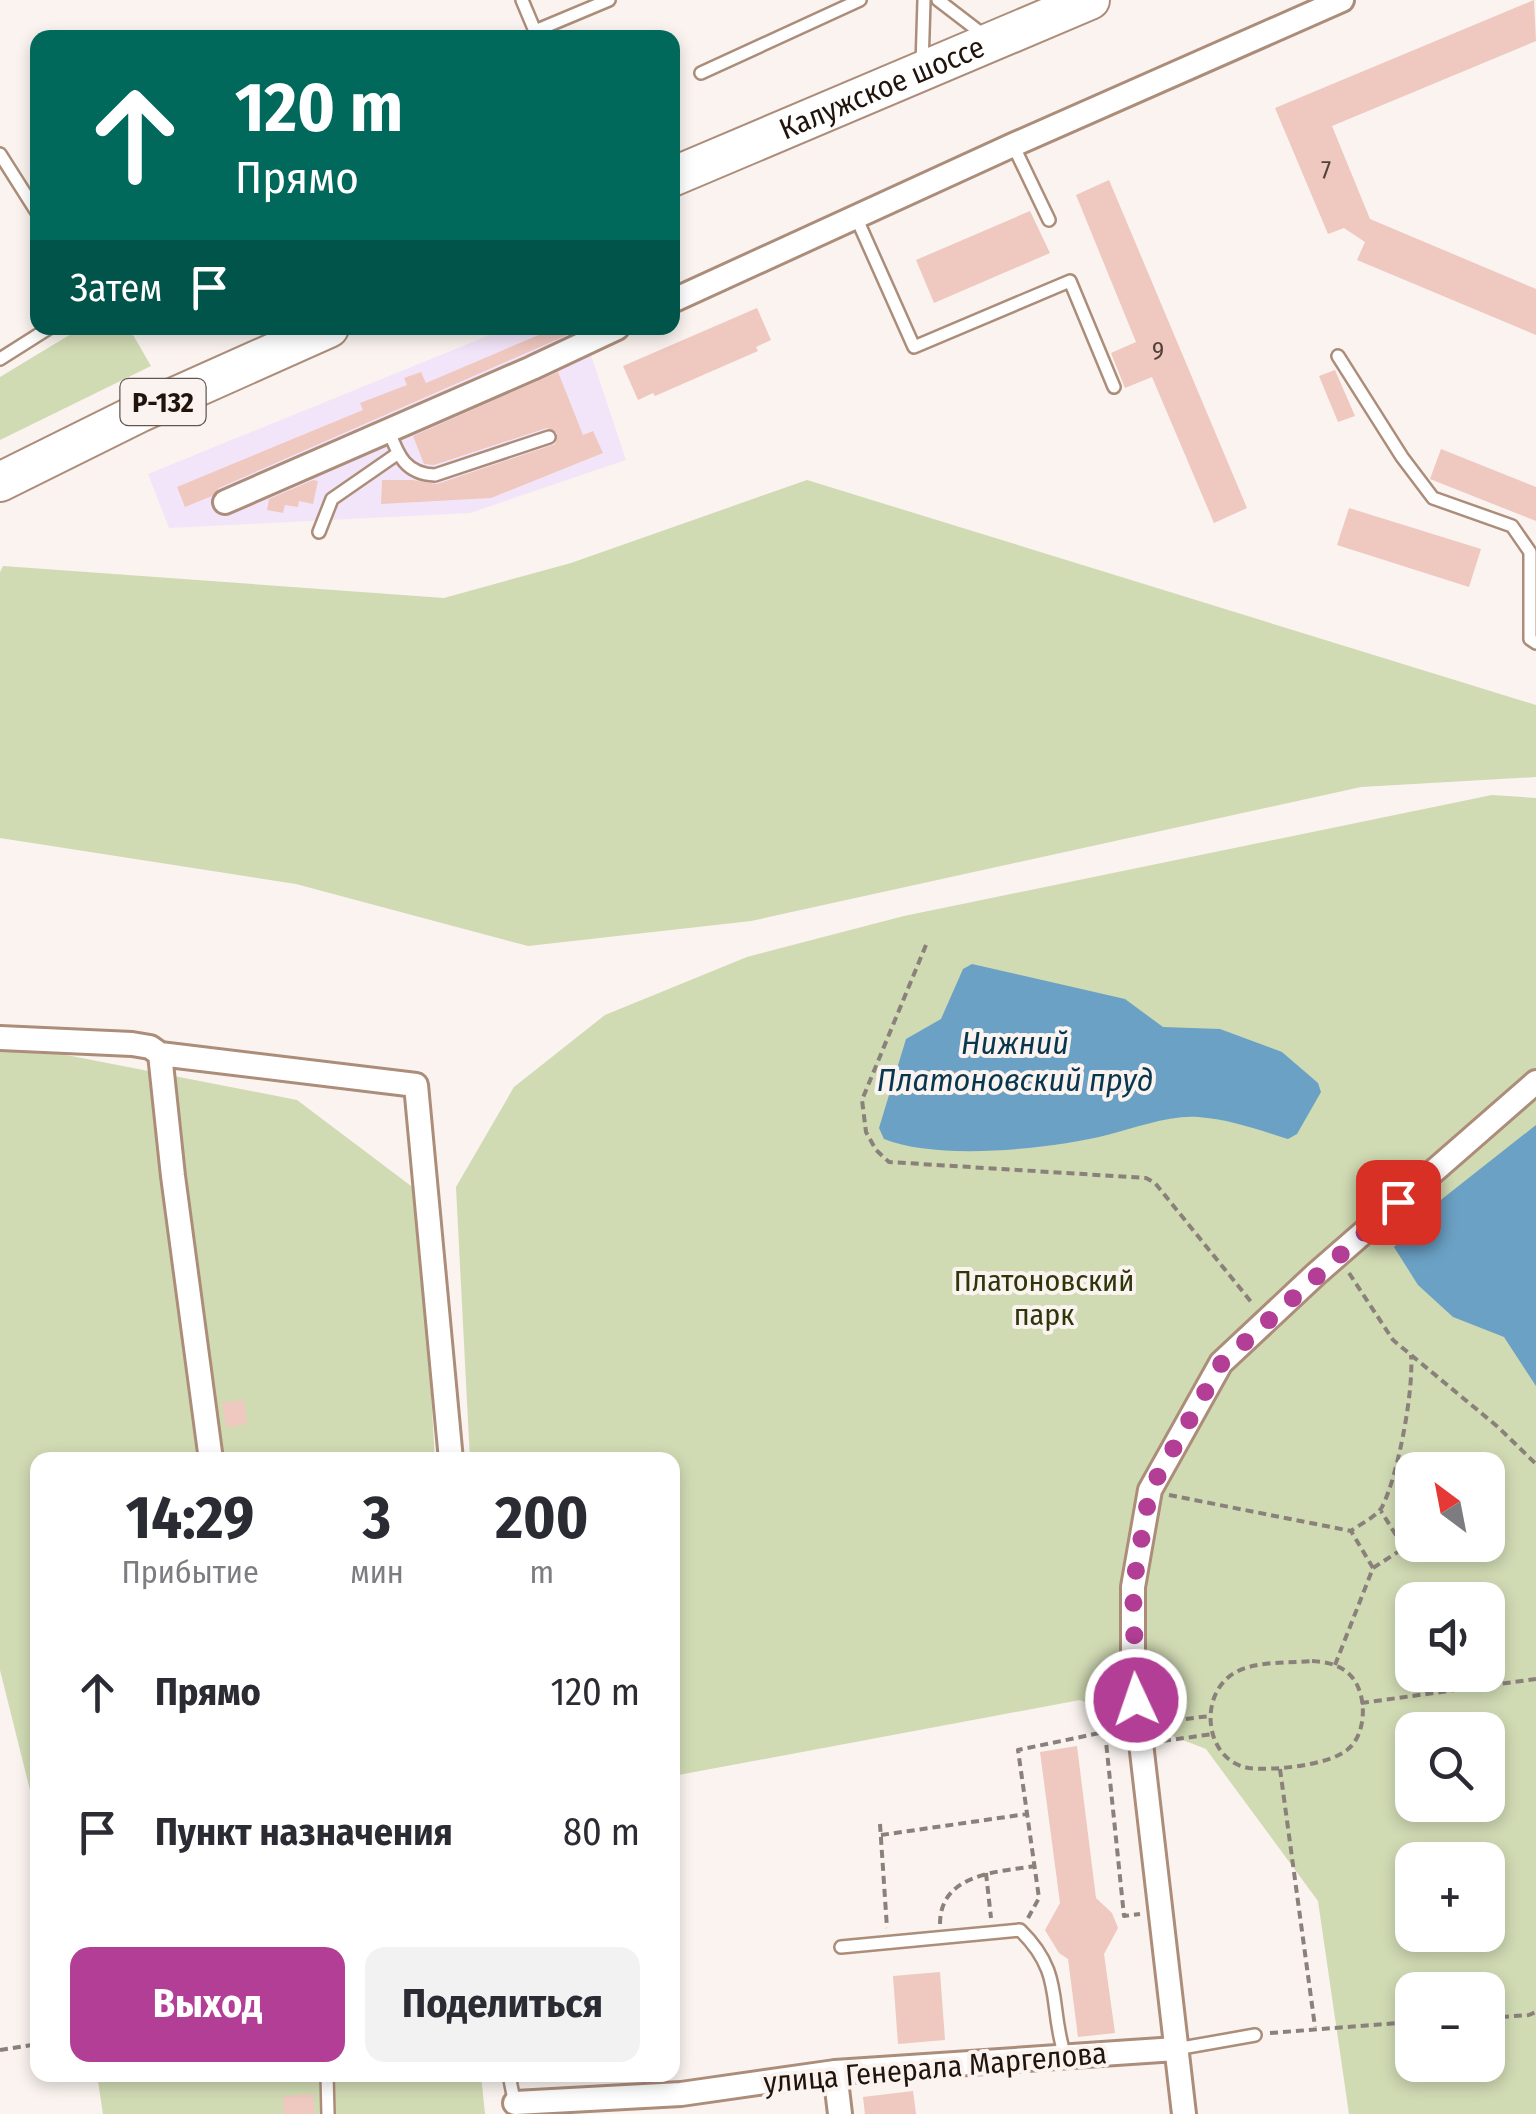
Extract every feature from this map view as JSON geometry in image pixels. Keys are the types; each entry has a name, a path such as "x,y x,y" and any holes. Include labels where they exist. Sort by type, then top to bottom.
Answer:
{"main road":[{"name":"Калужское шоссе","path":"680,174 1090,0"},
{"name":"Р-132","path":"0,482 141,412 313,335"}],"street":[{"path":"680,297 1342,0"},
{"path":"225,502 601,335"},
{"path":"0,1038 132,1044 150,1047 160,1054 416,1084 450,1452"},
{"path":"160,1054 172,1176 210,1452"},
{"path":"1184,2114 1133,1674 1133,1587 1150,1490 1221,1364 1536,1082"},
{"name":"улица Генерала Маргелова","path":"516,2108 681,2094 835,2072 1176,2048"},
{"path":"835,2072 840,2114"}],"lane":[{"path":"522,0 535,30"},
{"path":"537,30 608,0"},
{"path":"701,72 860,0"},
{"path":"922,72 924,0"},
{"path":"938,0 992,42"},
{"path":"1013,145 1048,220"},
{"path":"0,154 30,201"},
{"path":"856,217 914,347 1070,281 1114,387"},
{"path":"0,359 39,335"},
{"path":"1338,356 1433,498 1512,526 1530,552 1530,640 1536,642"},
{"path":"388,430 397,454 414,472 435,475 549,437"},
{"path":"319,532 332,499 397,454"},
{"path":"841,1947 1020,1930 1046,1962 1065,2056"},
{"path":"1176,2048 1255,2035"},
{"path":"327,2082 328,2114"},
{"path":"511,2082 516,2108"}],"path":[{"path":"926,945 862,1100 866,1132 876,1150 890,1162 1146,1178 1266,1320"},
{"path":"1345,1266 1393,1340 1498,1427 1536,1464"},
{"path":"1164,1494 1351,1531 1380,1510 1395,1463 1413,1379 1411,1355"},
{"path":"1335,1665 1373,1568 1404,1548 1380,1510"},
{"path":"1351,1531 1373,1568"},
{"path":"1312,1661 1335,1665 1352,1677 1361,1702 1362,1728 1349,1749 1321,1761 1280,1768 1234,1764 1220,1750 1212,1734 1214,1696 1239,1670 1312,1661"},
{"path":"1361,1702 1536,1679"},
{"path":"1151,1724 1210,1716"},
{"path":"1020,1930 1039,1898 1018,1750 1125,1728"},
{"path":"1105,1732 1124,1916 1142,1913"},
{"path":"1153,1742 1212,1734"},
{"path":"1280,1768 1314,2028"},
{"path":"881,1835 1027,1814"},
{"path":"880,1824 888,1942"},
{"path":"940,1938 940,1915 951,1891 975,1875 1035,1866"},
{"path":"986,1874 993,1933"},
{"path":"1505,2017 1536,2012"},
{"path":"1529,2015 1536,2021"},
{"path":"1255,2035 1395,2023"},
{"path":"0,2050 30,2045"}],"shaded area":[{"path":"490,335 589,335 586,340 626,460 470,513 169,528 148,474"}],"green space":[{"path":"69,335 133,335 151,366 0,440 0,377"},
{"path":"807,480 1536,705 1536,777 1361,787 751,921 528,946 296,884 0,838 3,566 444,598 571,563"},
{"name":"Платоновский парк","path":"1492,795 1536,798 1536,2114 1349,2114 1318,1901 1206,1749 1080,1700 680,1775 680,1452 470,1452 456,1187 514,1087 605,1015 747,957 904,916"},
{"path":"20,1046 297,1100 419,1192 435,1452 30,1452 30,1790 0,1670 0,1047"},
{"path":"98,2082 482,2082 485,2114 103,2114"}],"water":[{"name":"Нижний Платоновский пруд","path":"972,964 1125,999 1163,1027 1220,1029 1282,1052 1318,1083 1321,1092 1297,1134 1288,1139 1232,1122 1187,1117 1084,1140 1026,1148 934,1150 884,1139 879,1128 906,1039 941,1019 963,969"},
{"path":"1536,1125 1536,1386 1504,1337 1453,1317 1418,1285 1394,1247 1442,1199"}],"building":[{"path":"1534,0 1536,41 1332,126 1370,219 1536,289 1536,335 1357,260 1365,242 1344,228 1328,234 1275,108"},
{"path":"1109,180 1247,508 1214,523 1152,377 1125,388 1111,353 1136,342 1076,195"},
{"path":"1030,211 1050,253 934,303 916,260"},
{"path":"757,308 771,340 756,347 758,351 638,400 623,366"},
{"path":"539,335 567,335 219,488 212,496 185,507 177,487 363,410 360,403 407,385 404,378 421,372 426,383"},
{"path":"1335,370 1355,416 1338,422 1319,376"},
{"path":"558,372 583,435 593,431 603,453 491,498 381,504 382,480 437,484 555,444 557,433 547,428 434,465 424,464 413,436"},
{"path":"1441,449 1536,487 1536,521 1430,479"},
{"path":"318,481 313,504 299,501 298,507 285,505 283,513 267,510 269,499"},
{"path":"1349,508 1481,549 1469,587 1337,545"},
{"path":"244,1400 247,1424 226,1427 222,1403"},
{"path":"1077,1746 1096,1898 1112,1913 1118,1928 1104,1954 1115,2033 1078,2037 1068,1959 1059,1953 1045,1930 1060,1903 1040,1752"},
{"path":"940,1972 945,2040 898,2044 893,1976"},
{"path":"913,2091 916,2114 865,2114 863,2097"},
{"path":"313,2094 315,2114 284,2114 283,2096"}],"route":[{"path":"1136,1700 1133,1587 1150,1490 1221,1364 1398,1202"}]}
